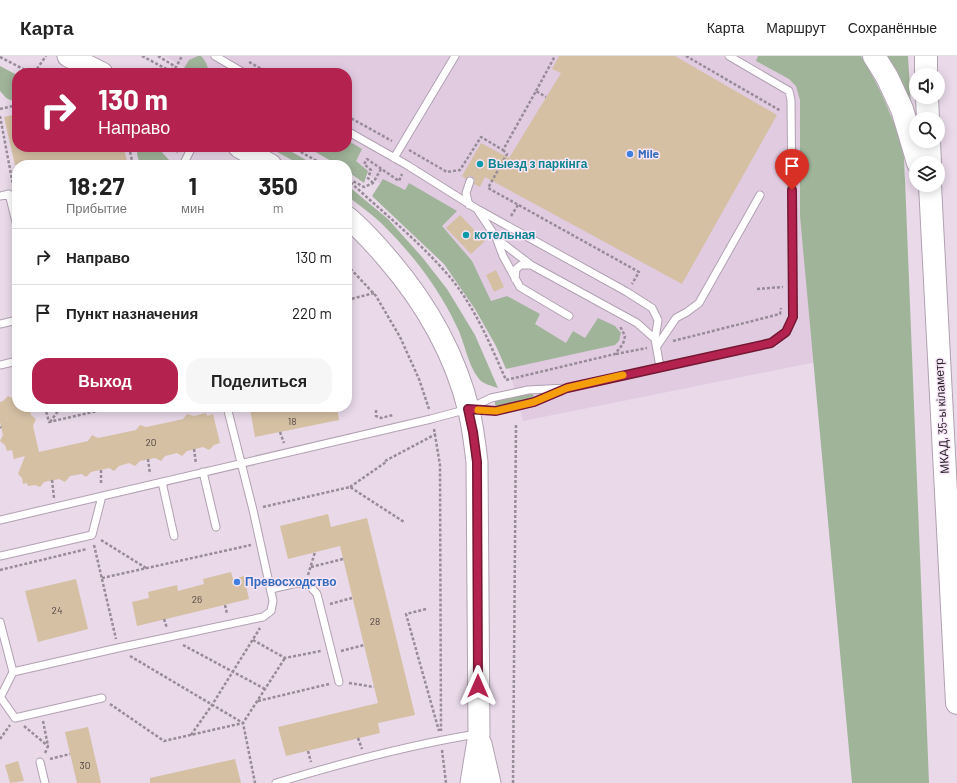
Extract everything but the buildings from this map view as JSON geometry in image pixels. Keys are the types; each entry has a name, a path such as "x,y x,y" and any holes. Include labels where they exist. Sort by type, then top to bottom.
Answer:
{"highway":[{"path":"874,56 887,77 902,109 916,156"},
{"path":"926,56 926,68"},
{"path":"923,192 932,232"},
{"name":"МКАД, 35-ы кіламетр","path":"930,192 957,703"}],"main road":[{"path":"68,56 92,68"},
{"path":"248,152 262,160"},
{"path":"352,222 370,239 398,271 418,297 435,326 452,360 468,409 473,432 477,462 479,734 471,783"},
{"path":"479,734 490,783"}],"lane":[{"path":"215,56 230,68"},
{"path":"394,158 455,56"},
{"path":"0,520 431,419 468,409 491,398 528,390 567,388 771,343 786,332 793,317 791,100 789,91 729,56"},
{"path":"352,134 407,165 469,205 627,292 652,308 658,320 656,343 660,367"},
{"path":"469,205 466,193 470,182"},
{"path":"0,196 8,194 12,208"},
{"path":"656,343 676,318 699,303 760,195"},
{"path":"477,209 497,238 503,256 520,288 569,316"},
{"path":"497,238 531,265 637,323 656,343"},
{"path":"515,279 516,269 521,265 531,265"},
{"path":"0,324 12,321"},
{"path":"0,365 12,362"},
{"path":"468,409 496,411 534,402 567,388"},
{"path":"13,672 263,617 271,611 273,602 271,589 228,412"},
{"path":"200,473 216,527"},
{"path":"162,482 174,536"},
{"path":"0,556 92,534 102,496"},
{"path":"271,589 297,583 309,585 318,594 339,682"},
{"path":"0,622 13,672 1,698 14,718 102,698"},
{"path":"276,783 364,758 441,740 479,734"},
{"path":"40,762 45,783"}],"path":[{"path":"37,68 46,56"},
{"path":"142,56 166,68"},
{"path":"158,56 176,67 182,56"},
{"path":"503,150 555,56"},
{"path":"686,56 785,114"},
{"path":"0,57 23,68"},
{"path":"244,59 260,68"},
{"path":"536,91 546,97"},
{"path":"0,109 12,106"},
{"path":"0,116 12,181"},
{"path":"352,119 447,172 460,170 481,137 503,150 507,154 488,188 639,272 627,292"},
{"path":"301,152 315,160"},
{"path":"352,181 364,187 373,183 381,169 367,159 364,164 371,170 368,178 373,183"},
{"path":"352,183 412,238 449,277 485,332 506,380"},
{"path":"352,270 374,293 400,337 419,379 429,407 436,434 440,465 441,740 446,783"},
{"path":"757,289 783,287 783,294"},
{"path":"352,299 374,293"},
{"path":"615,354 780,314 782,307"},
{"path":"422,409 429,407"},
{"path":"376,410 376,416 382,418 395,415"},
{"path":"46,412 49,422"},
{"path":"49,422 57,412"},
{"path":"49,422 94,412"},
{"path":"513,783 516,424"},
{"path":"253,510 350,487 386,461 436,434"},
{"path":"194,449 200,473"},
{"path":"148,459 151,484"},
{"path":"101,470 102,496"},
{"path":"52,480 56,507"},
{"path":"350,487 404,522"},
{"path":"92,534 118,648 243,723 255,783"},
{"path":"92,534 146,568"},
{"path":"102,578 260,542"},
{"path":"0,570 94,547"},
{"path":"305,584 315,552"},
{"path":"310,567 343,559"},
{"path":"321,607 352,598"},
{"path":"426,609 406,614 441,740"},
{"path":"191,736 271,611"},
{"path":"169,638 234,671 265,689"},
{"path":"253,640 285,658 364,645"},
{"path":"102,698 114,708 164,741 191,736 243,723 285,658"},
{"path":"257,702 339,682 374,687"},
{"path":"0,739 14,718 48,746 41,713"},
{"path":"40,762 70,754"}],"shaded area":[{"path":"164,56 812,56 851,355 523,421 506,357 487,312 408,206 354,163 349,152 352,152 352,68 186,68"}],"green space":[{"path":"201,56 208,68 184,68 189,60"},
{"path":"758,56 861,56 885,102 895,126 903,152 929,783 852,783 800,216 800,100 796,86 789,79 756,61"},
{"path":"882,56 908,56 909,103"},
{"path":"0,66 12,72 12,100 5,97 0,91"},
{"path":"352,143 362,149 356,161 368,171 364,183 352,175 352,160 329,160 316,152 352,152"},
{"path":"137,152 162,152 169,160 139,160"},
{"path":"277,152 292,152 306,160 292,160"},
{"path":"383,179 405,190 409,183 457,211 442,226 472,261 491,301 507,296 540,314 535,324 566,343 573,331 585,338 598,318 615,326 621,333 619,341 615,345 506,369 496,346 475,309 444,264 372,196"},
{"path":"352,189 388,219 422,257 447,289 475,335 498,388 485,384 475,373 462,338 449,311 423,270 391,233 352,200"},
{"path":"532,393 534,397 533,399 497,407 495,405 495,401"}],"slow traffic":[{"path":"478,410 496,411 534,402 567,388 623,375"}],"place":[{"name":"Mile","path":"630,154"},
{"name":"Выезд з паркінга","path":"480,164"},
{"name":"котельная","path":"466,235"},
{"name":"Превосходство","path":"237,582"}],"route":[{"path":"478,686 477,462 468,409 496,411 534,402 567,388 771,343 786,332 793,317 792,190"}]}
